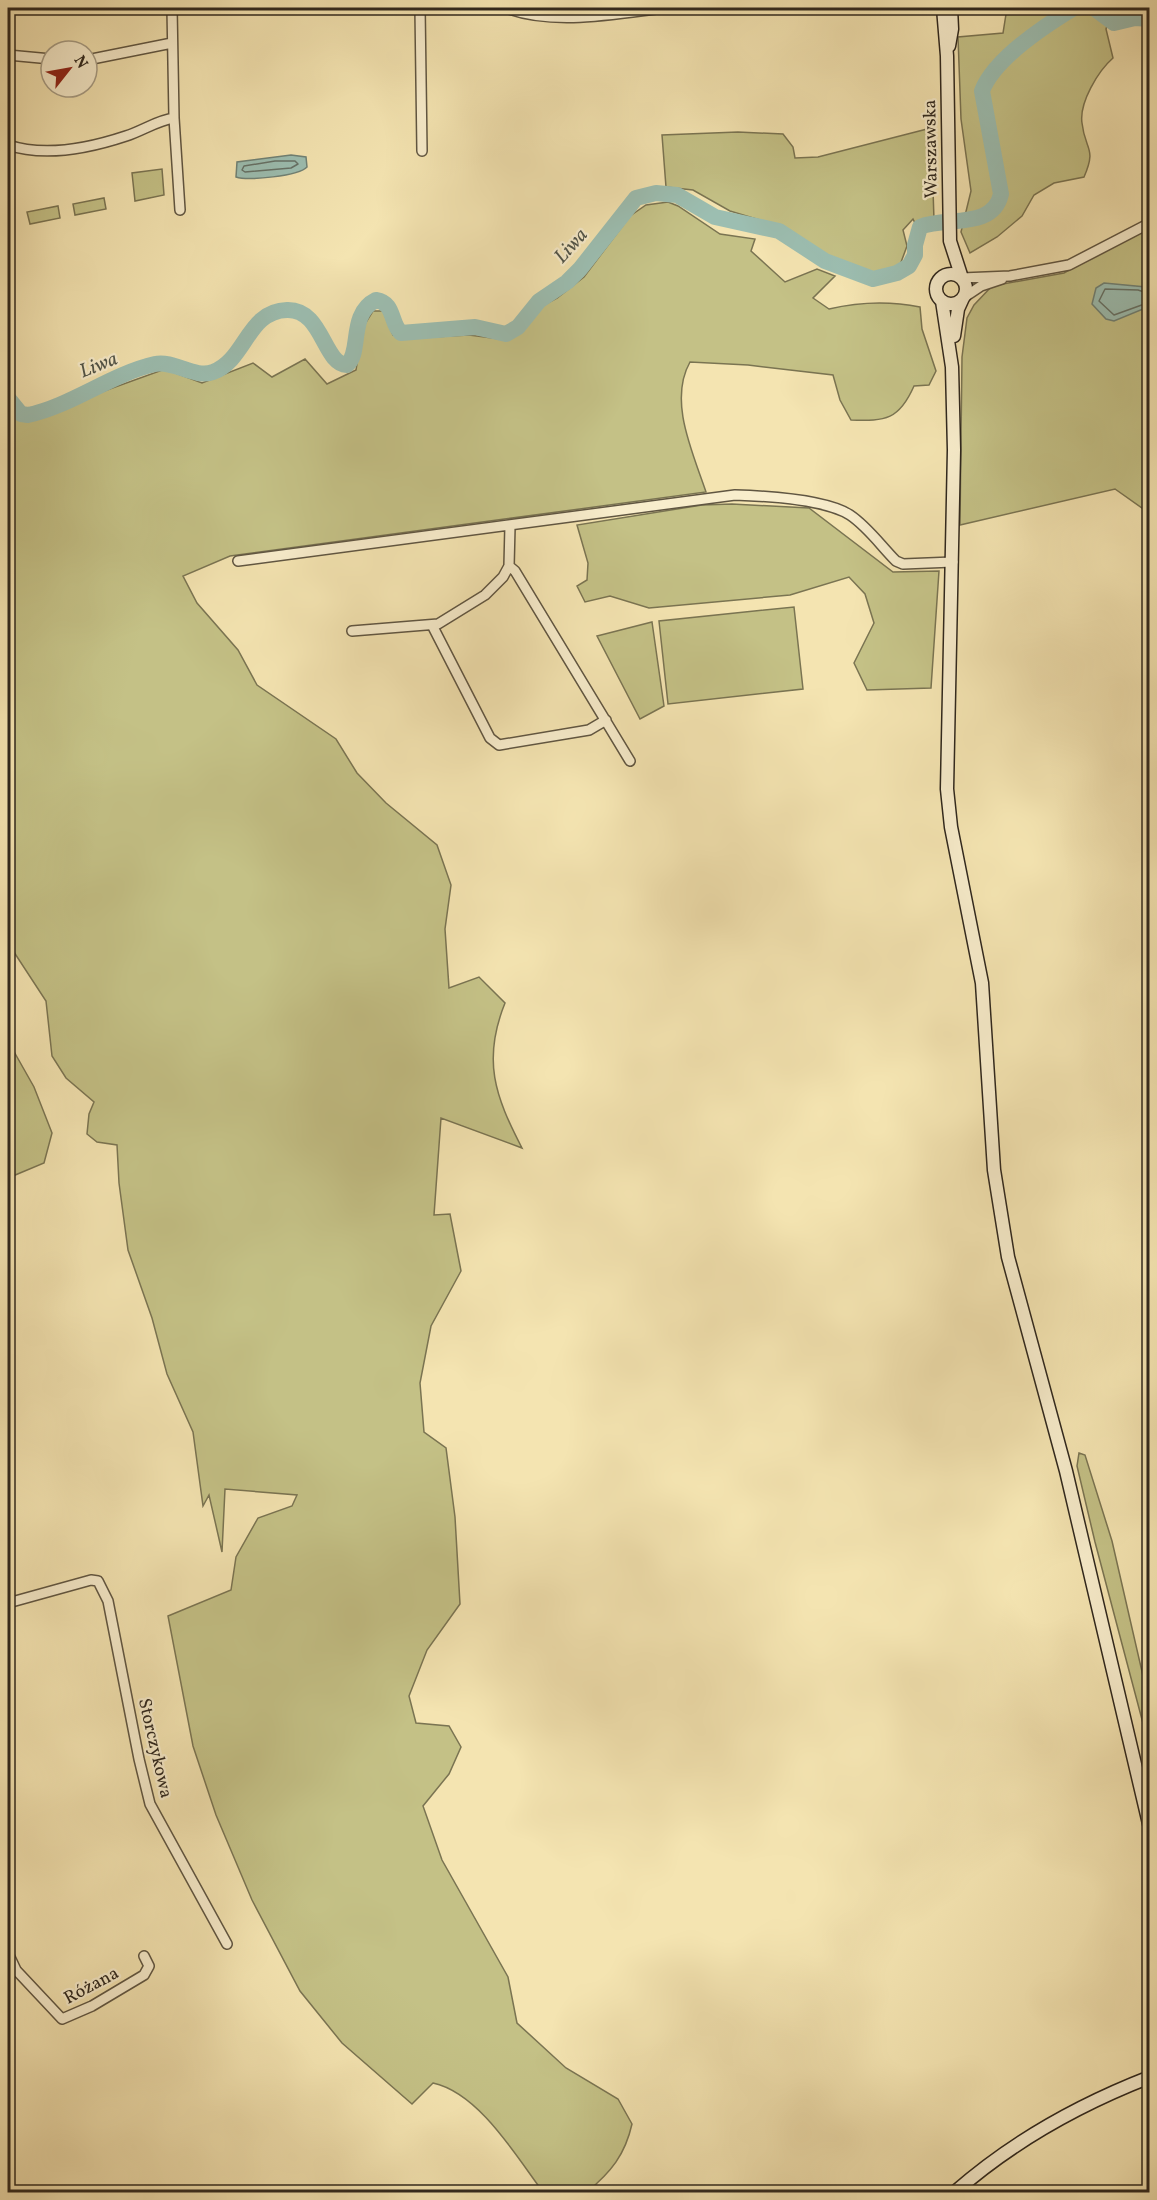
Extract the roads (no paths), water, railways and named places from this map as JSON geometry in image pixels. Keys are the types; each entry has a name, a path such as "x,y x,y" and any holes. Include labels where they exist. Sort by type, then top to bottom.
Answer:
{"main road":[{"name":"Warszawska","path":"943,8 947,56 950,241"},
{"name":"Warszawska","path":"947,56 952,29 951,8"},
{"path":"950,241 943,276 936,289 942,301 952,367"},
{"path":"950,241 966,288 955,322 952,367 953,562 947,789 951,827 984,993 996,1189 1008,1257 1066,1471 1149,1828"},
{"path":"943,276 952,274 962,278"},
{"path":"942,301 951,304 963,298"},
{"path":"956,2193 1000,2155 1054,2120 1149,2077"}],"street":[{"path":"172,8 174,118 180,210"},
{"path":"420,8 422,151"},
{"path":"506,8 521,13 544,16 664,8"},
{"path":"99,58 172,43"},
{"path":"8,55 39,58"},
{"path":"8,145 38,151 101,142 174,118"},
{"path":"963,298 981,285 1010,276 1069,265 1149,223"},
{"path":"962,278 1010,276"},
{"path":"238,561 304,550 510,526 715,496 758,496 811,503 849,514 896,561 903,564 953,562"},
{"path":"352,631 438,624 485,595 503,577 509,566 510,526"},
{"path":"509,566 515,571 630,761"},
{"path":"432,625 490,738 499,745 589,730 606,720"},
{"name":"Storczykowa","path":"8,1603 91,1580 98,1581 108,1600 150,1804 227,1944"},
{"name":"Różana","path":"8,1953 11,1972 62,2019 92,2006 144,1975 149,1966 144,1956"}],"water":[{"path":"291,155 306,157 307,167 294,173 273,177 236,177 237,162"},
{"path":"1104,283 1146,287 1149,291 1148,307 1114,321 1106,319 1092,304 1096,288"}],"waterway":[{"name":"Liwa","path":"8,398 21,414 28,415 60,405 123,375 155,364 162,363 206,374 213,372 233,357 263,318 274,312 287,310 299,312 308,318 333,356 339,362 347,365 354,351 358,323 362,314 367,306 376,300 386,305 401,333 475,327 506,334 518,327 539,301 567,282 580,269 636,198 656,193 677,195 715,217 779,231 825,261 873,279 897,273 909,266 915,255 920,227 979,217 989,213 996,205 1001,194 982,91 988,79 1009,55 1036,33 1074,8"},
{"name":"Liwa","path":"1094,8 1114,23 1135,18 1150,19"}]}
